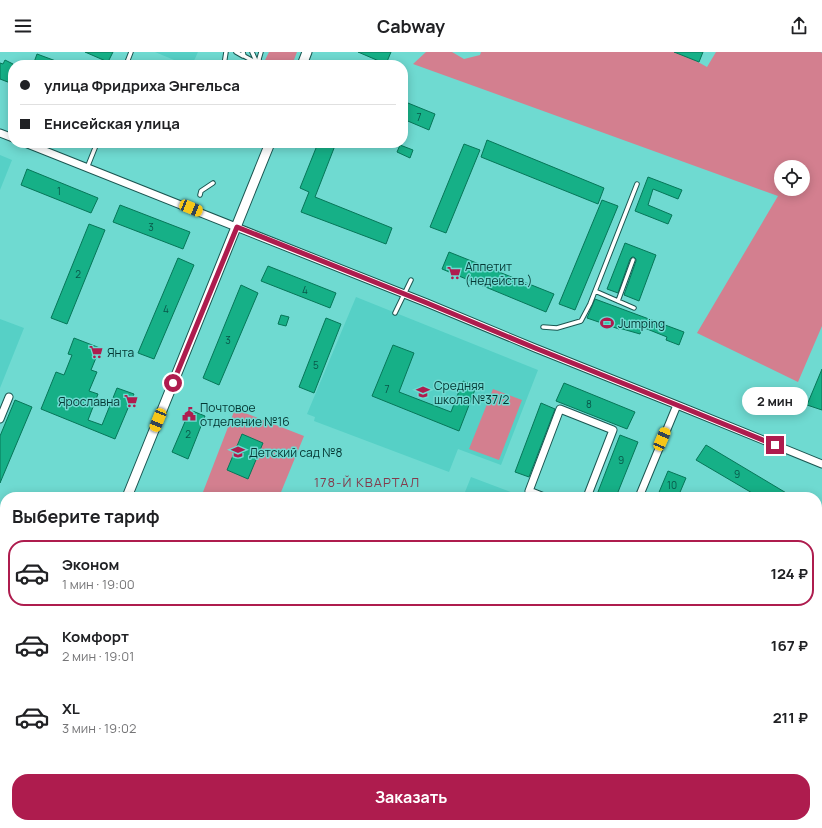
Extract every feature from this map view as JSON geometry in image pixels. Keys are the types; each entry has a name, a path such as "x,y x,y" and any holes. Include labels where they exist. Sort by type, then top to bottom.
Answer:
{"street":[{"path":"38,148 427,303 822,464"},
{"path":"129,492 268,148"},
{"path":"0,419 9,397"},
{"path":"641,492 677,405"},
{"path":"532,492 529,491 560,409 613,430 589,492"}],"lane":[{"path":"236,52 251,60"},
{"path":"243,52 245,57"},
{"path":"88,168 95,148"},
{"path":"200,195 201,191 213,182"},
{"path":"543,327 557,328 581,321 590,304 637,184"},
{"path":"618,301 633,260"},
{"path":"395,313 411,280"},
{"path":"595,291 634,308"}],"shaded area":[{"path":"155,52 198,52 194,60 174,60"},
{"path":"269,52 297,52 294,60 265,60"},
{"path":"426,52 452,52 464,59 480,55 481,52 680,52 707,67 716,52 821,52 822,326 798,382 697,333 778,196 810,196 810,160 774,160 774,195 413,64"},
{"path":"0,155 12,160 0,190"},
{"name":"Средняя школа №37/2","path":"356,297 538,370 501,465 458,449 449,472 314,421 315,417 307,414"},
{"path":"0,319 24,328 0,388"},
{"path":"493,389 522,400 499,460 469,449"},
{"path":"235,409 304,436 281,492 203,492"},
{"path":"471,477 511,492 465,492"}],"building":[{"path":"85,52 113,52 109,60 103,60"},
{"path":"358,52 391,52 388,60 377,60"},
{"path":"674,52 703,52 699,62"},
{"path":"37,54 53,60 35,60"},
{"path":"5,60 8,62 8,82 0,79 0,63 3,64"},
{"path":"408,103 435,114 429,130 408,121"},
{"path":"487,140 604,188 598,204 481,157"},
{"path":"464,144 480,150 446,233 430,227"},
{"path":"316,148 334,148 315,197 392,228 386,244 301,212 309,192 300,188"},
{"path":"399,148 408,148 413,150 410,158 397,152"},
{"path":"27,169 98,198 91,213 21,185"},
{"path":"648,177 682,190 678,199 653,189 648,205 672,215 668,224 635,211"},
{"path":"602,200 618,206 575,310 559,304"},
{"path":"120,205 190,232 183,249 113,222"},
{"path":"89,224 105,230 67,324 51,318"},
{"path":"625,243 656,255 639,301 624,295 636,261 634,257 630,259 618,293 607,289"},
{"path":"449,252 554,294 546,312 442,269"},
{"path":"178,258 194,265 154,359 138,353"},
{"path":"268,266 336,293 330,308 261,281"},
{"path":"241,285 258,293 219,385 203,378"},
{"path":"595,299 684,332 679,345 666,340 667,337 642,327 640,334 619,329 587,318"},
{"path":"281,315 289,317 286,326 278,324"},
{"path":"326,318 341,324 314,393 299,387"},
{"path":"74,338 100,348 91,370 97,372 89,391 98,394 88,420 102,425 117,388 134,394 115,439 41,409 56,372 64,375 72,355 68,354"},
{"name":"Средняя школа №37/2","path":"393,345 414,353 399,392 451,412 463,381 476,387 459,431 372,396"},
{"path":"822,369 822,410 807,405"},
{"path":"564,383 635,412 627,429 556,401"},
{"path":"15,400 32,407 0,483 0,436"},
{"path":"541,403 555,409 529,477 515,472"},
{"path":"190,410 205,416 188,459 172,452"},
{"path":"242,434 263,443 248,479 227,470"},
{"path":"620,435 638,442 618,492 598,492"},
{"path":"706,445 785,492 750,492 696,460"},
{"path":"668,471 686,478 680,492 659,492"}],"place":[{"name":"Аппетит (недейств.)","path":"454,273"},
{"name":"Jumping","path":"607,323"},
{"name":"Янта","path":"96,352"},
{"name":"Средняя школа №37/2","path":"423,392"},
{"name":"Ярославна","path":"131,401"},
{"name":"Почтовое отделение №16","path":"189,414"},
{"name":"Детский сад №8","path":"238,452"}],"district":[{"name":"178-Й КВАРТАЛ","path":"367,482"}],"route":[{"path":"173,383 237,227 775,445"}]}
